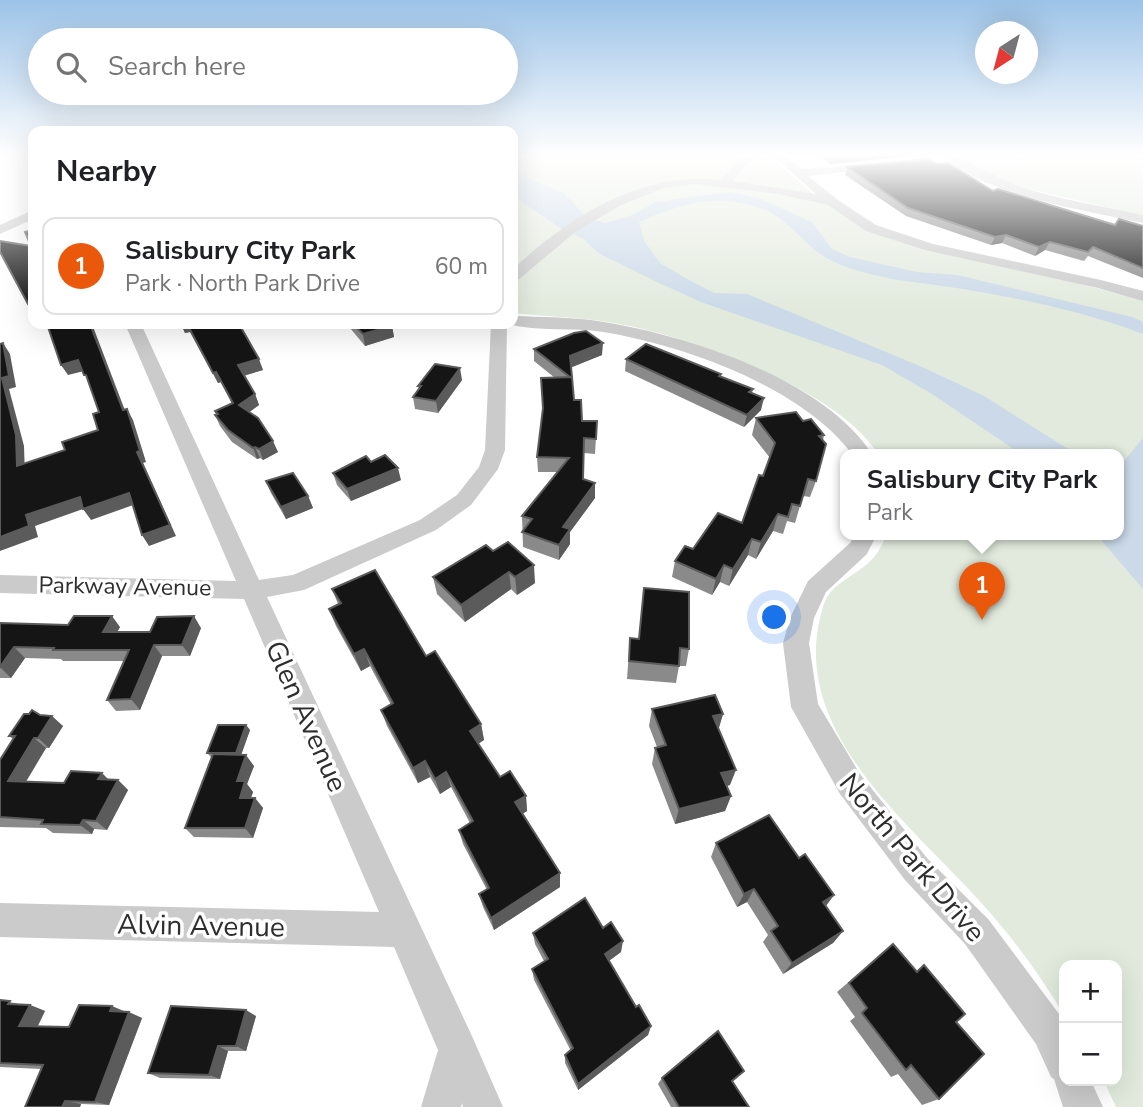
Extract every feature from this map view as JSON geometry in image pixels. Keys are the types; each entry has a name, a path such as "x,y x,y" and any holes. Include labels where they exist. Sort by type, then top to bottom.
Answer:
{"street":[{"path":"518,272 533,256 567,232 611,207"},
{"path":"839,207 871,228 891,236 1143,296"},
{"path":"1089,207 1143,219"},
{"path":"0,231 28,217"},
{"path":"0,231 28,222"},
{"path":"518,321 604,327 678,346 783,387 826,416 858,444 860,449"},
{"name":"Glen Avenue","path":"135,329 483,1107"},
{"path":"250,590 296,584 428,525 464,500 488,469 495,450 499,329"},
{"name":"North Park Drive","path":"863,540 859,548 816,587 802,618 796,643 805,707 850,783 916,869 977,932 1049,1031 1059,1053"},
{"name":"Parkway Avenue","path":"0,584 250,590"},
{"name":"Alvin Avenue","path":"0,920 403,930"},
{"path":"441,1107 458,1047"},
{"path":"1074,1086 1083,1107"}],"shaded area":[{"path":"518,207 831,207 866,229 1143,300 1143,1107 1116,1107 1106,1086 1122,1086 1122,960 1059,960 1059,1007 1002,927 865,776 839,737 822,695 816,651 827,598 835,588 871,561 884,540 1124,540 1124,449 874,449 858,430 830,408 796,387 719,353 614,323 518,313"},
{"path":"1104,207 1143,207 1143,216"}],"water":[{"path":"529,207 577,207 586,217 605,223 630,216 647,207 682,207 639,222 644,241 660,263 714,293 747,294 922,367 984,396 1068,449 1014,449 932,394 882,365 701,302 598,253 584,239 562,229"},
{"path":"754,207 778,207 812,222 832,249 850,257 917,272 958,275 1132,317 1143,322 1143,334 1099,319 1031,302 881,277 849,268 825,257 765,210"},
{"path":"1143,438 1143,589 1101,540 1124,540 1124,461"}],"building":[{"path":"906,207 1055,207 1115,225 1119,219 1143,226 1143,268 1093,247 1088,252 1050,242 1039,247 1006,235 995,237"},
{"path":"0,241 28,246 28,304 0,252"},
{"path":"49,329 92,329 123,410 127,409 140,451 137,452 170,525 142,535 129,493 83,509 80,497 26,515 29,526 0,537 0,344 3,343 9,376 2,378 16,435 17,466 65,450 62,442 98,430 93,414 99,412 78,360 61,365"},
{"path":"190,329 242,329 259,359 238,365 255,394 239,405 258,418 273,441 259,449 253,448 228,430 215,415 218,414 215,411 233,403 216,372 213,373"},
{"path":"358,329 381,329 363,334"},
{"path":"586,331 603,343 570,356 572,377 534,349 574,333"},
{"path":"646,344 721,374 719,376 753,389 749,392 764,398 747,415 626,359"},
{"path":"435,364 460,368 436,401 413,397 421,386 418,386"},
{"path":"572,377 574,400 581,400 582,421 597,421 596,439 584,438 583,479 595,483 563,527 570,529 559,545 522,532 532,519 522,516 569,458 537,457 543,408 541,378"},
{"path":"796,412 803,421 811,419 824,435 819,436 826,444 816,481 808,479 800,506 792,504 788,517 778,514 761,542 752,539 733,569 724,565 716,579 675,561 685,546 693,549 718,513 742,523 759,475 763,476 775,443 756,418"},
{"path":"385,455 398,468 347,489 333,473 366,456 371,462"},
{"path":"293,473 308,496 281,507 266,481"},
{"path":"508,542 534,565 515,577 509,572 461,605 433,577 486,545 493,551"},
{"path":"375,570 426,656 435,651 481,724 470,731 500,777 510,771 526,796 515,802 560,873 491,918 479,894 489,888 459,830 473,821 446,772 435,779 425,761 413,768 381,710 393,703 364,649 354,654 329,609 341,603 332,589"},
{"path":"644,588 689,592 689,649 680,648 679,666 629,661 630,638 639,639"},
{"path":"74,616 112,616 103,632 150,632 157,617 194,616 182,645 154,645 131,699 107,700 129,650 14,647 0,667 0,623 68,625"},
{"path":"715,695 723,714 713,716 736,770 721,773 731,796 679,809 655,748 666,745 652,709"},
{"path":"32,710 40,715 52,716 38,738 34,738 8,781 64,783 71,771 102,773 98,779 118,780 96,821 83,820 80,825 41,824 43,820 0,817 0,760 15,736 9,736 24,714 29,714"},
{"path":"218,725 246,725 236,753 207,753"},
{"path":"213,754 246,755 237,781 245,781 240,798 255,798 245,828 185,828"},
{"path":"769,815 799,858 805,854 834,895 823,902 843,931 792,963 771,931 778,926 754,889 744,894 716,843"},
{"path":"585,898 603,928 611,922 623,941 605,954 636,1007 639,1005 651,1026 578,1084 565,1055 573,1048 532,969 548,959 533,933"},
{"path":"893,944 917,972 924,965 965,1014 956,1022 984,1054 939,1099 911,1065 906,1070 862,1013 867,1008 849,983"},
{"path":"0,1000 10,1001 8,1004 30,1005 19,1026 69,1027 79,1005 112,1006 110,1011 129,1012 95,1102 65,1101 62,1107 25,1107 43,1065 0,1063"},
{"path":"171,1006 246,1010 236,1046 218,1046 209,1075 148,1073"},
{"path":"718,1031 744,1071 732,1081 749,1107 679,1107 662,1078"}],"place":[{"name":"Salisbury City Park","path":"982,620"}]}
